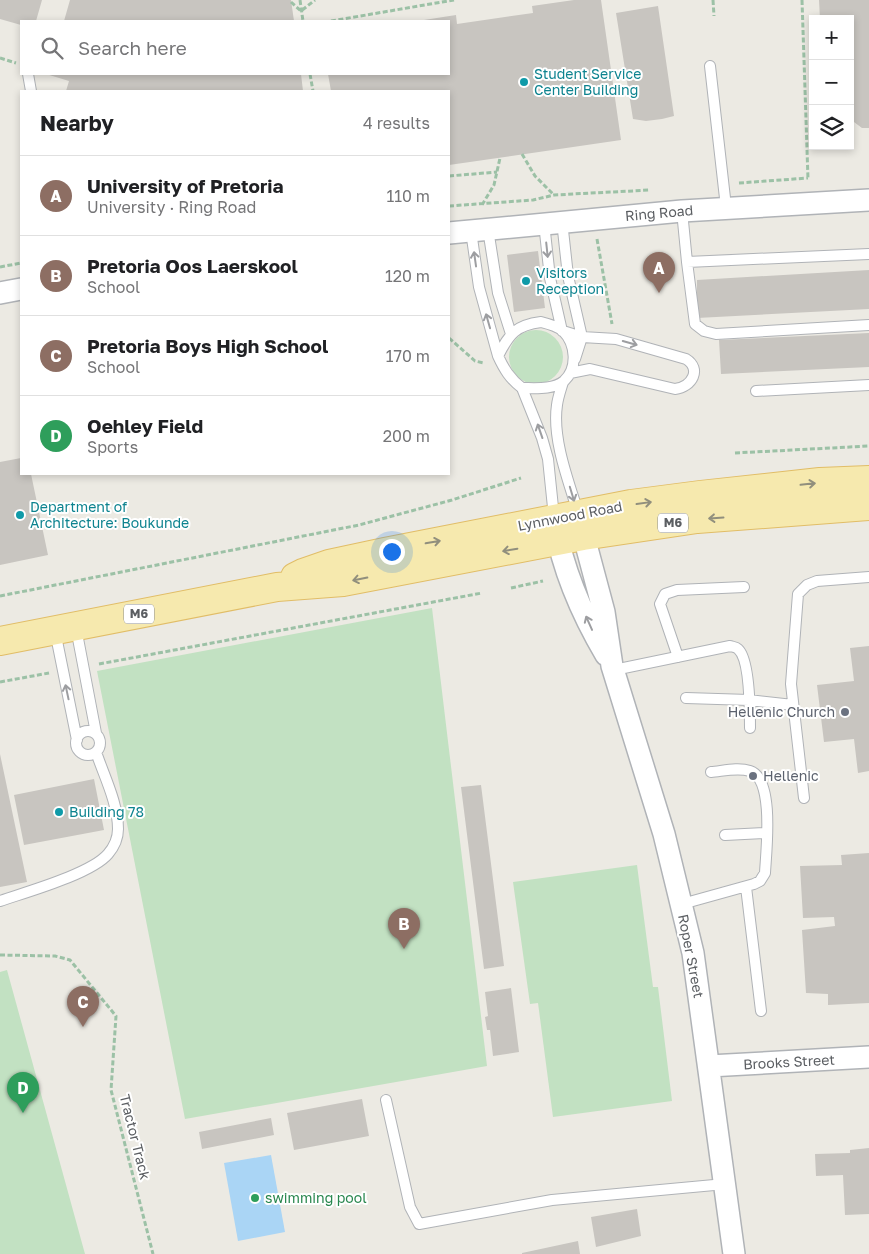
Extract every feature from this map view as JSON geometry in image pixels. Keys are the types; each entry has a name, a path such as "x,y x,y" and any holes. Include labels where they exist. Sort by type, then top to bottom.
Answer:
{"main road":[{"name":"Lynnwood Road","path":"568,528 631,504 700,494 820,482 869,480"},
{"name":"Lynnwood Road","path":"0,641 277,587 303,573 329,564 421,544 568,528 869,506"}],"street":[{"name":"Ring Road","path":"450,233 682,211 869,200"},
{"path":"0,293 20,289"},
{"name":"Roper Street","path":"568,528 604,612 613,668 664,834 682,904 693,953 734,1254"},
{"name":"Brooks Street","path":"709,1066 869,1057"}],"lane":[{"path":"710,66 726,208"},
{"path":"28,75 31,90"},
{"path":"682,211 694,324 704,331 716,334 869,325"},
{"path":"553,222 550,278 562,331"},
{"path":"553,222 582,337 570,373 563,382 557,405 558,435 566,473 568,528"},
{"path":"480,230 511,334"},
{"path":"480,230 478,287 498,356 504,369 514,382 522,388 538,425 568,528"},
{"path":"687,262 869,254"},
{"path":"498,356 511,334 519,328 541,322 553,325 570,340 574,362"},
{"path":"562,331 582,337 616,339 686,359 694,366 691,381 686,387 675,388 590,369 570,373"},
{"path":"522,388 552,387 563,382"},
{"path":"756,391 869,385"},
{"path":"804,798 791,684 798,594 807,585 817,581 869,577"},
{"path":"678,657 660,604 665,594 677,590 744,587"},
{"path":"65,629 84,666 96,734"},
{"path":"65,629 62,671 79,751 90,755 96,752 100,746 100,739 90,730 83,732 77,740"},
{"path":"613,668 730,646 738,649 744,659 750,700 750,728"},
{"path":"686,698 750,700 793,705"},
{"path":"0,901 81,872 107,855 117,840 118,828 114,803 96,752"},
{"path":"682,904 746,887 760,881 765,873 765,793 758,776 750,771 711,772"},
{"path":"725,835 766,833"},
{"path":"746,887 761,1011"},
{"path":"386,1100 410,1207 419,1224 552,1200 725,1184"}],"path":[{"path":"300,0 303,20"},
{"path":"302,11 315,0"},
{"path":"337,20 454,0"},
{"path":"713,0 714,16"},
{"path":"802,0 810,204"},
{"path":"292,2 302,11"},
{"path":"0,58 20,65"},
{"path":"310,75 313,90"},
{"path":"522,154 535,176 554,195"},
{"path":"482,205 494,185 500,158"},
{"path":"450,176 497,172"},
{"path":"723,184 808,178"},
{"path":"450,206 533,200 554,195 654,190"},
{"path":"596,218 603,281 616,339"},
{"path":"0,267 20,263"},
{"path":"450,339 475,361 504,369"},
{"path":"735,453 869,446"},
{"path":"0,596 359,525 452,500 521,478"},
{"path":"512,588 543,581"},
{"path":"84,666 482,593"},
{"path":"0,682 62,671"},
{"name":"Tractor Track","path":"0,955 55,956 70,960 116,1016 111,1090 153,1254"}],"green space":[{"path":"536,330 555,338 563,357 555,376 536,384 517,376 509,357 517,338"},
{"path":"432,608 487,1066 185,1119 97,671"},
{"path":"637,865 653,987 658,987 672,1101 553,1117 538,1003 530,1004 513,882"},
{"path":"7,970 85,1254 0,1254 0,972"}],"water":[{"name":"swimming pool","path":"271,1155 285,1232 238,1241 224,1163"}],"building":[{"path":"0,0 42,0 36,20 20,20 20,25 0,19"},
{"path":"70,0 291,0 294,20 64,20"},
{"name":"Student Service Center Building","path":"574,0 601,0 621,140 450,165 450,90 331,90 328,75 450,75 450,20 424,20 456,15 457,24 533,13 532,6"},
{"path":"819,0 869,0 869,128 862,128 854,122 854,15 820,15"},
{"path":"658,6 674,116 646,121 633,119 616,13"},
{"path":"49,75 301,75 303,90 66,90 69,81"},
{"name":"Visitors Reception","path":"538,251 545,308 514,312 507,255"},
{"path":"869,270 869,309 697,318 697,280"},
{"path":"869,333 869,367 721,374 719,340"},
{"name":"Department of Architecture: Boukunde","path":"20,458 20,475 31,475 48,555 0,565 0,462"},
{"name":"Hellenic Church","path":"869,646 869,771 858,773 854,739 824,742 817,685 854,681 850,648"},
{"path":"0,754 27,882 0,887"},
{"name":"Building 78","path":"94,779 104,830 24,845 14,795"},
{"path":"481,785 504,966 484,969 461,787"},
{"path":"869,853 869,1003 828,1005 828,994 806,993 802,930 835,926 834,917 803,918 800,866 842,865 841,855"},
{"path":"511,988 519,1052 493,1056 490,1030 487,1030 485,1017 488,1016 485,992"},
{"path":"362,1099 369,1136 294,1150 287,1113"},
{"path":"271,1118 274,1135 202,1149 199,1132"},
{"path":"869,1148 869,1214 845,1215 843,1175 816,1176 815,1154 850,1153 850,1150"},
{"path":"637,1209 641,1236 596,1247 591,1217"},
{"path":"578,1241 580,1254 522,1254 522,1253"}],"place":[{"name":"Student Service Center Building","path":"524,82"},
{"name":"Visitors Reception","path":"526,281"},
{"name":"University of Pretoria","path":"659,293"},
{"name":"Department of Architecture: Boukunde","path":"20,515"},
{"name":"Hellenic Church","path":"845,712"},
{"name":"Hellenic","path":"753,776"},
{"name":"Building 78","path":"59,812"},
{"name":"Pretoria Oos Laerskool","path":"404,949"},
{"name":"Pretoria Boys High School","path":"83,1027"},
{"name":"Oehley Field","path":"23,1113"},
{"name":"swimming pool","path":"255,1198"}]}
